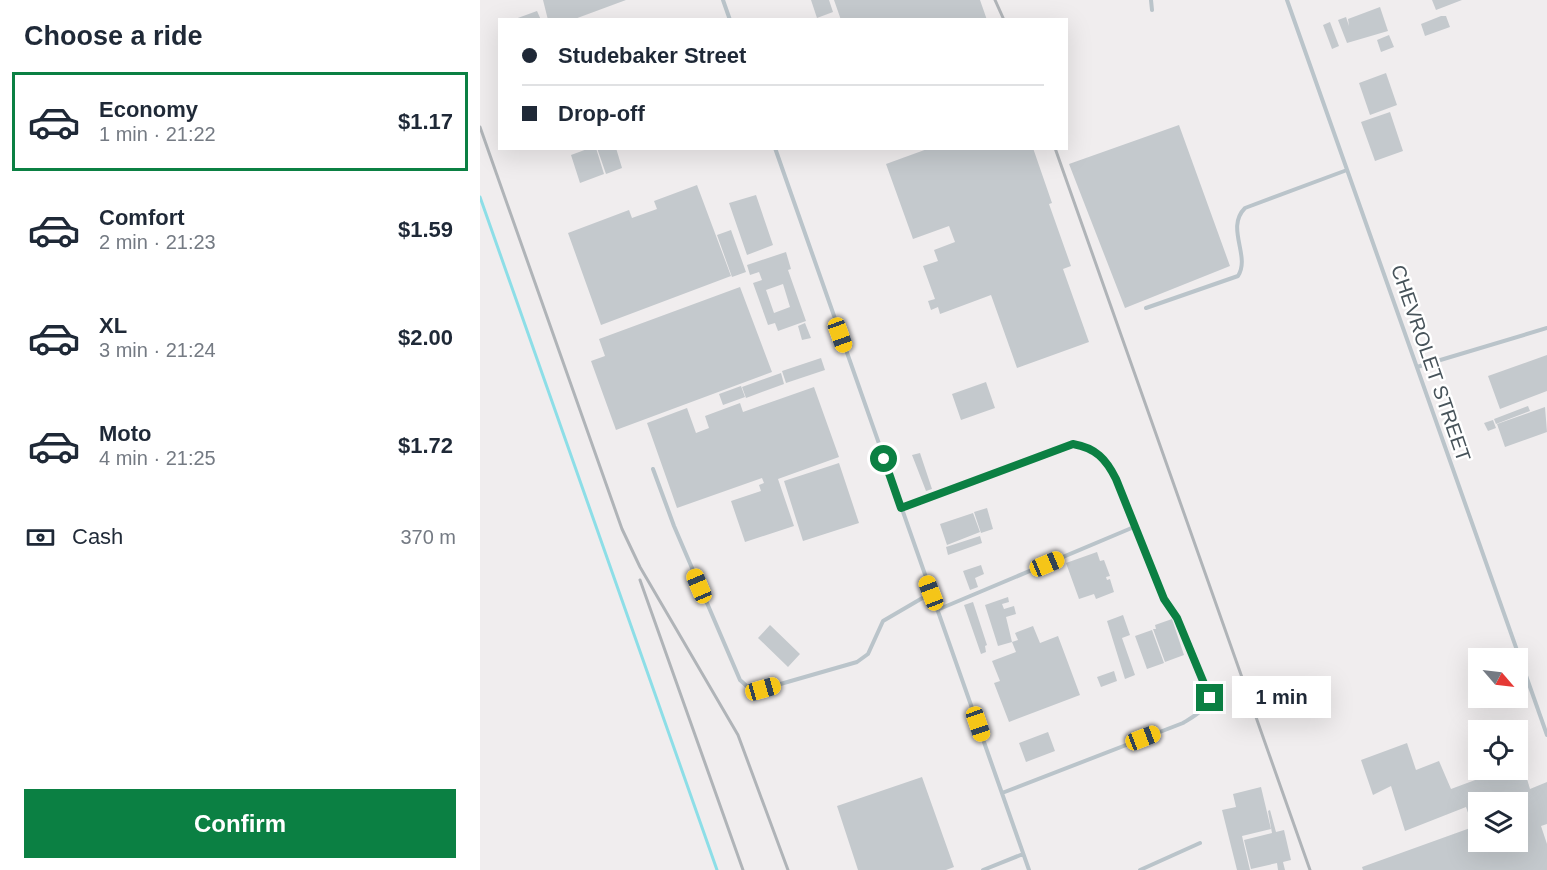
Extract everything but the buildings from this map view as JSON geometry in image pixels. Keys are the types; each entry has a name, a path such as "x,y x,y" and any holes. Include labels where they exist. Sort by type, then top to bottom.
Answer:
{"lane":[{"path":"723,0 729,18"},
{"path":"1151,0 1152,10"},
{"name":"CHEVROLET STREET","path":"1287,0 1547,735"},
{"path":"776,150 1029,870"},
{"path":"1146,308 1238,276 1242,264 1237,240 1237,222 1239,213 1245,208 1347,170"},
{"path":"1417,367 1547,328"},
{"path":"901,508 1073,444 1096,451 1107,462 1164,599 1177,618 1210,698 1199,713 1183,723 1002,793"},
{"path":"653,469 674,526 740,680 750,689 763,689 857,662 868,654 883,621 931,593"},
{"path":"937,610 1134,527"},
{"path":"1140,870 1200,843"},
{"path":"983,870 1023,855"}],"waterway":[{"path":"480,197 717,870"}],"railway":[{"path":"995,0 1003,18"},
{"path":"480,127 622,529 640,567 738,735 788,870"},
{"path":"1056,150 1310,870"},
{"path":"640,580 743,870"}],"route":[{"path":"884,459 901,508 1073,444 1096,451 1107,462 1116,479 1164,599 1177,618 1210,698"}]}
